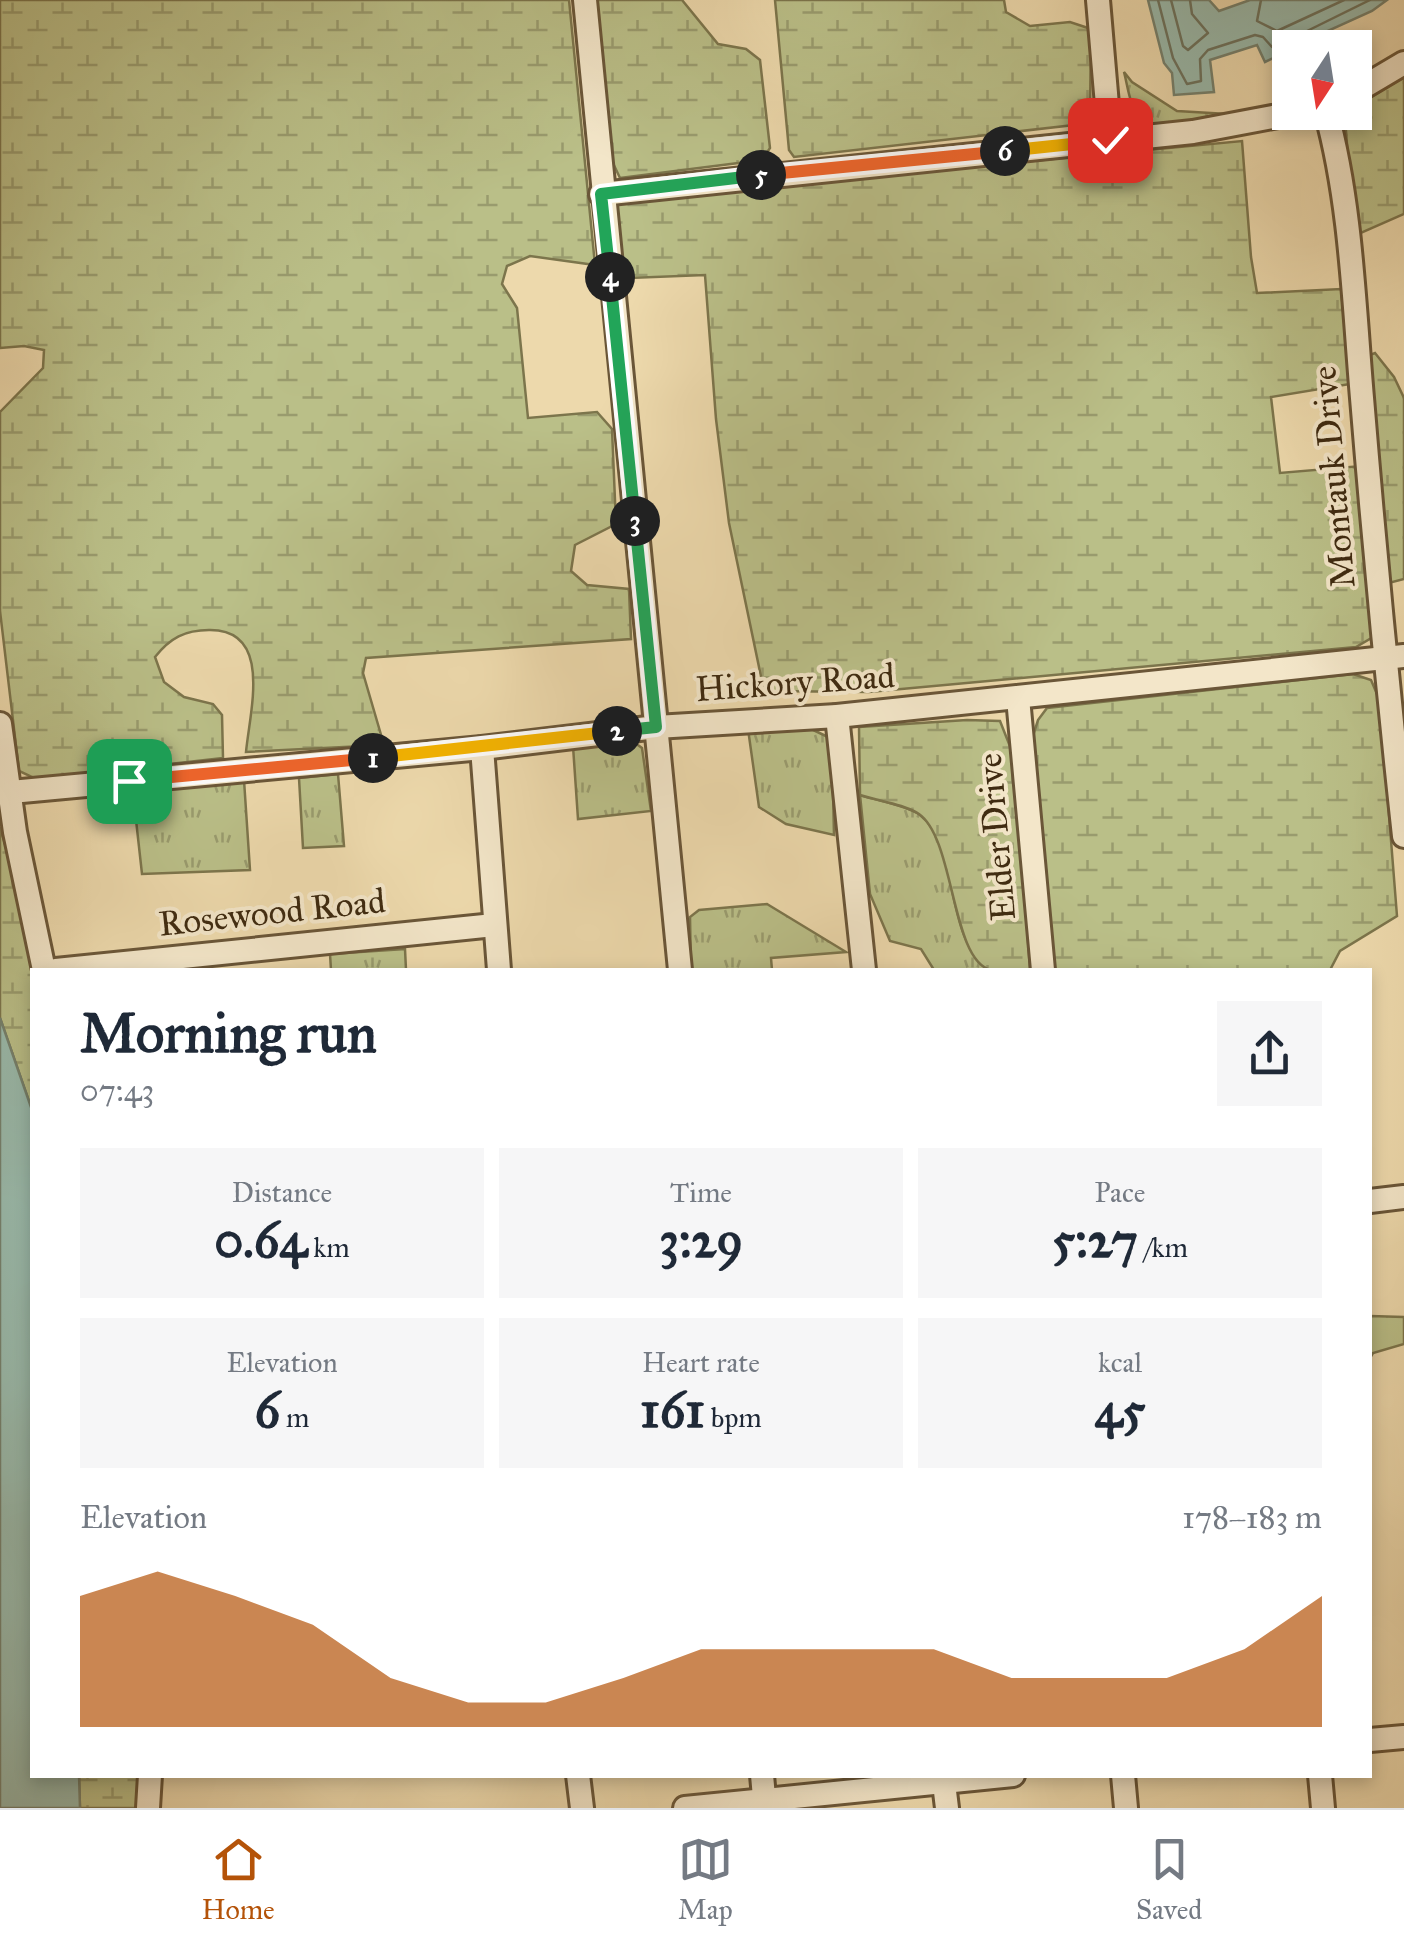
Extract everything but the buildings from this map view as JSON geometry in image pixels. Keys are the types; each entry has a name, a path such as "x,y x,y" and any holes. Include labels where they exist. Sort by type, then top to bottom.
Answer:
{"street":[{"path":"584,0 680,968"},
{"path":"1098,0 1110,140"},
{"path":"1372,82 1404,62"},
{"path":"601,194 1193,132 1272,117"},
{"name":"Montauk Drive","path":"1331,130 1394,657 1404,836"},
{"name":"Hickory Road","path":"11,792 482,748 656,727 837,716 1394,657"},
{"name":"Elder Drive","path":"1018,698 1043,968"},
{"path":"837,716 864,968"},
{"path":"0,724 15,832 44,968"},
{"path":"482,748 499,968"},
{"name":"Rosewood Road","path":"75,968 494,924"},
{"path":"1372,1201 1404,1197"},
{"path":"1372,1740 1404,1737"},
{"path":"148,1808 150,1778"},
{"path":"578,1778 582,1808"},
{"path":"762,1778 765,1804"},
{"path":"1123,1778 1126,1808"},
{"path":"1320,1778 1323,1808"},
{"path":"685,1808 765,1804 944,1779 947,1808"}],"green space":[{"path":"0,0 569,0 595,265 530,256 507,266 502,284 517,308 528,418 597,412 612,429 616,524 575,545 571,571 587,585 629,589 631,639 366,658 363,673 384,745 246,752 253,695 250,657 242,643 229,633 193,632 172,640 155,657 164,682 184,697 213,704 222,715 223,758 36,779 19,771 0,611 0,412 43,368 44,350 24,346 0,348"},
{"path":"595,0 682,0 718,44 746,49 760,60 770,148 762,160 620,178 611,159"},
{"path":"775,0 1004,0 1006,12 1030,26 1070,22 1091,29 1090,113 1074,125 794,157 789,150"},
{"path":"1124,72 1132,82 1177,111 1228,114 1182,123 1148,122 1134,108"},
{"path":"1404,77 1404,214 1354,236 1346,130 1372,130 1372,97"},
{"path":"1242,141 1257,293 1341,289 1350,384 1271,397 1280,473 1361,466 1373,637 1356,647 869,692 764,691 729,523 705,275 629,278 620,269 614,206 625,200"},
{"path":"1375,353 1404,398 1404,579 1385,584 1367,356"},
{"path":"1353,674 1371,680 1380,701 1397,916 1340,951 1331,968 1053,968 1032,739 1047,708"},
{"path":"1000,721 1015,759 1030,968 988,968 978,962 960,923 931,828 913,811 860,795 859,727"},
{"path":"809,728 828,737 832,746 834,835 786,824 759,807 748,729"},
{"path":"631,740 642,748 651,811 578,819 573,746"},
{"path":"338,774 344,846 303,848 299,778"},
{"path":"244,780 250,870 142,874 135,811 142,790"},
{"path":"860,795 915,812 933,829 964,936 987,968 933,968 921,949 890,941 870,894"},
{"path":"0,827 40,968 30,968 30,1104 0,1018"},
{"path":"767,904 846,952 771,958 772,968 691,968 690,917 699,910"},
{"path":"405,949 406,968 331,968 330,954"},
{"path":"1372,1316 1404,1317 1404,1344 1373,1353"},
{"path":"79,1778 141,1778 138,1808 80,1808"}],"water":[{"path":"1148,0 1209,0 1219,11 1250,0 1387,0 1330,30 1272,30 1272,59 1265,62 1257,45 1210,60 1214,92 1174,95 1172,73 1164,63"},
{"path":"0,1018 30,1104 30,1778 79,1778 80,1808 0,1808"}],"route":[{"path":"129,781 482,748 656,727 601,194 1110,140"}]}
